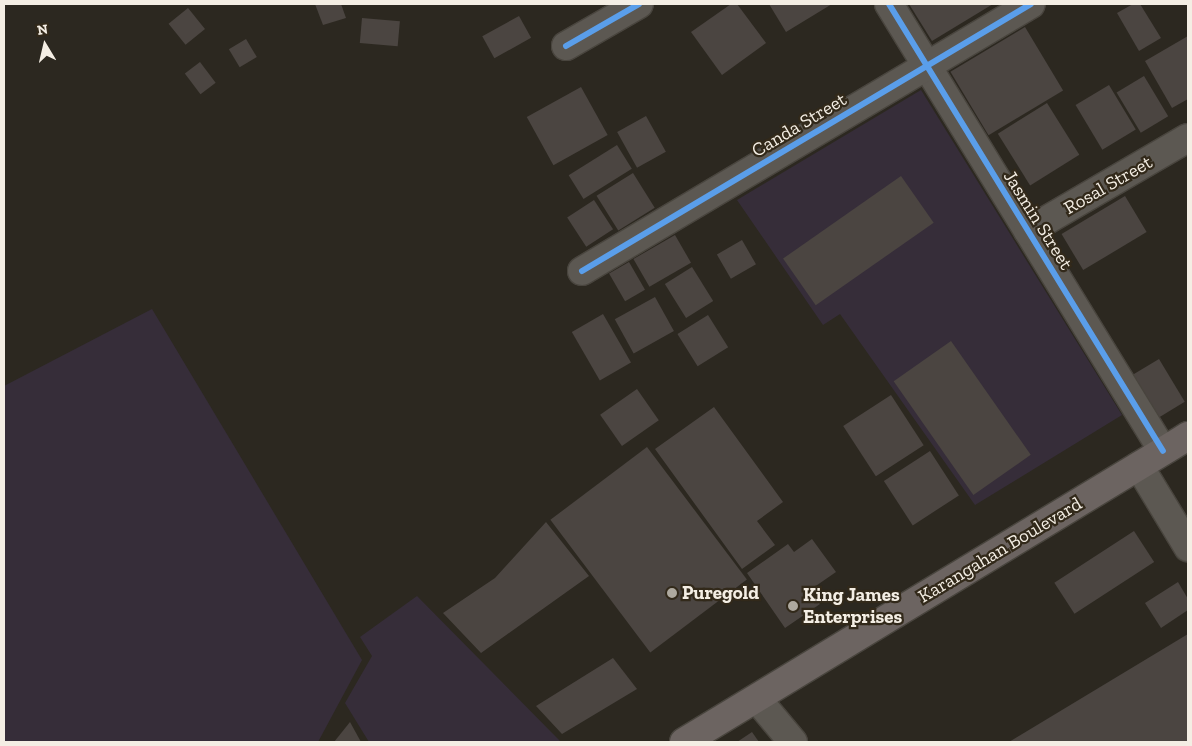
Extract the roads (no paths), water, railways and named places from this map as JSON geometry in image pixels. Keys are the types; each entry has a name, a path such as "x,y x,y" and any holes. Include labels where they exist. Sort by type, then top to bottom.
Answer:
{"main road":[{"name":"Karangahan Boulevard","path":"684,742 1188,436"}],"street":[{"path":"566,46 639,4"},
{"name":"Jasmin Street","path":"888,4 1163,451"},
{"name":"Canda Street","path":"582,271 1031,4"},
{"name":"Rosal Street","path":"1028,231 1188,138"},
{"path":"1139,466 1188,547"},
{"path":"757,699 793,742"}],"place":[{"name":"Puregold","path":"672,593"},
{"name":"King James Enterprises","path":"793,606"}]}
